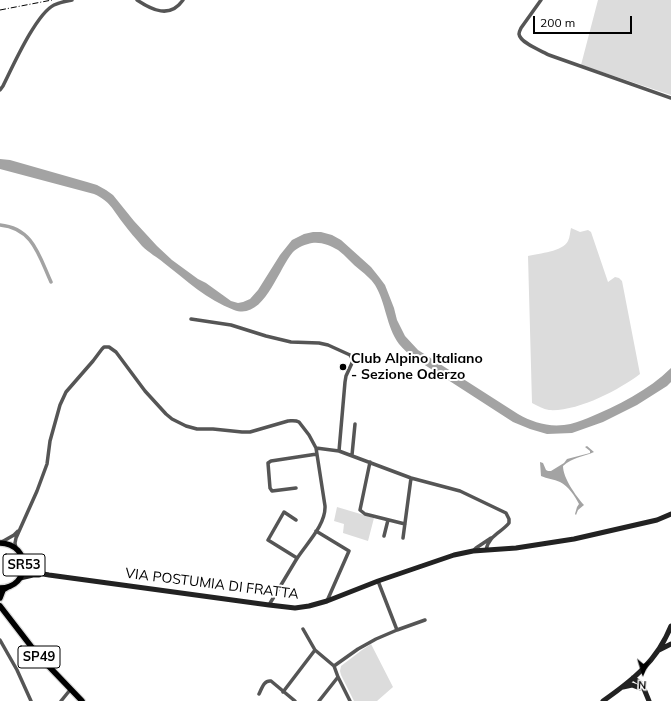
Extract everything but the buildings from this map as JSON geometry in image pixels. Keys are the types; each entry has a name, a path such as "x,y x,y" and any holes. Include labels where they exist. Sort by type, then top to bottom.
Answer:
{"main road":[{"name":"VIA POSTUMIA DI FRATTA","path":"24,563 29,570 35,573 295,608 327,601 454,555 473,551 516,548 574,539 657,520 671,514"},
{"name":"SR53","path":"0,543 11,545 16,549 20,553 24,563 22,574 17,582 8,587 0,588"},
{"name":"VIA POSTUMIA DI FRATTA","path":"20,578 33,575 49,575"},
{"path":"0,598 3,590 8,587"},
{"name":"SP49","path":"0,606 37,654 82,701"},
{"path":"603,701 643,670 658,650 671,626"},
{"path":"658,650 671,644"},
{"path":"643,670 641,677 642,688 649,701"},
{"path":"633,678 635,683 642,688"},
{"path":"622,687 632,685 642,688"}],"street":[{"path":"0,90 42,16 54,5 72,0"},
{"path":"137,0 148,7 162,11 168,11 177,7 184,0"},
{"path":"541,0 518,33 522,40 549,55 671,98"},
{"path":"191,320 232,325 291,342 325,344 350,355 353,360 345,382 339,451"},
{"path":"16,549 16,538 37,491 47,464 50,441 60,404 66,392 104,347 109,347 116,352 145,391 166,414 179,423 192,428 250,432 288,421 297,421 308,435 316,448 321,475 325,513 316,531 297,558 269,605"},
{"path":"352,455 355,424"},
{"path":"316,448 339,451 411,478 460,490 506,513 509,523 492,538 473,551"},
{"path":"296,488 272,491 270,488 268,463 271,461 317,454"},
{"path":"370,462 360,510 365,514 405,524"},
{"path":"403,538 411,478"},
{"path":"296,520 284,512 268,540 297,558"},
{"path":"384,536 388,520"},
{"path":"0,543 14,535 20,529"},
{"path":"316,531 349,551 327,601"},
{"path":"486,550 492,538"},
{"path":"378,582 397,630"},
{"path":"334,666 358,649 376,639 425,620"},
{"path":"302,630 315,650 334,666 338,678 350,701"},
{"path":"0,640 31,701"},
{"path":"284,692 315,650"},
{"path":"319,701 338,678"},
{"path":"259,694 266,682 271,681 295,701"},
{"path":"61,701 70,690"}],"shaded area":[{"path":"598,0 671,0 671,95 581,65"},
{"path":"0,159 10,160 87,182 106,190 113,195 134,221 172,260 231,301 238,303 250,299 258,290 280,255 292,240 304,234 313,232 321,232 332,235 341,240 371,267 385,285 397,320 405,336 418,350 518,414 534,422 546,425 564,425 588,418 632,397 653,383 671,368 671,382 637,405 603,422 572,433 547,434 530,429 513,422 414,358 406,351 399,344 391,330 382,299 375,285 366,275 335,248 325,244 312,243 297,249 287,260 269,292 262,301 254,308 245,311 234,310 206,295 142,246 111,206 104,200 94,194 0,169"},
{"path":"571,228 580,232 588,230 591,232 608,282 615,277 622,281 640,374 621,387 585,404 560,410 549,410 532,403 528,256 550,252 561,248 568,241"},
{"path":"587,446 594,452 574,459 563,466 565,476 574,492 584,505 578,510 576,515 575,514 579,504 573,495 566,486 560,482 541,476 540,462 543,463 546,470 551,471 564,463 567,459 590,453 590,451 585,447"},
{"path":"337,507 374,518 368,541 343,533 344,524 334,521"},
{"path":"371,644 393,687 377,701 354,701 341,675 341,666"}],"waterway":[{"path":"0,225 11,227 27,237 38,253 51,282"}],"railway":[{"path":"0,10 52,0"}],"place":[{"name":"Club Alpino Italiano - Sezione Oderzo","path":"343,367"}]}
